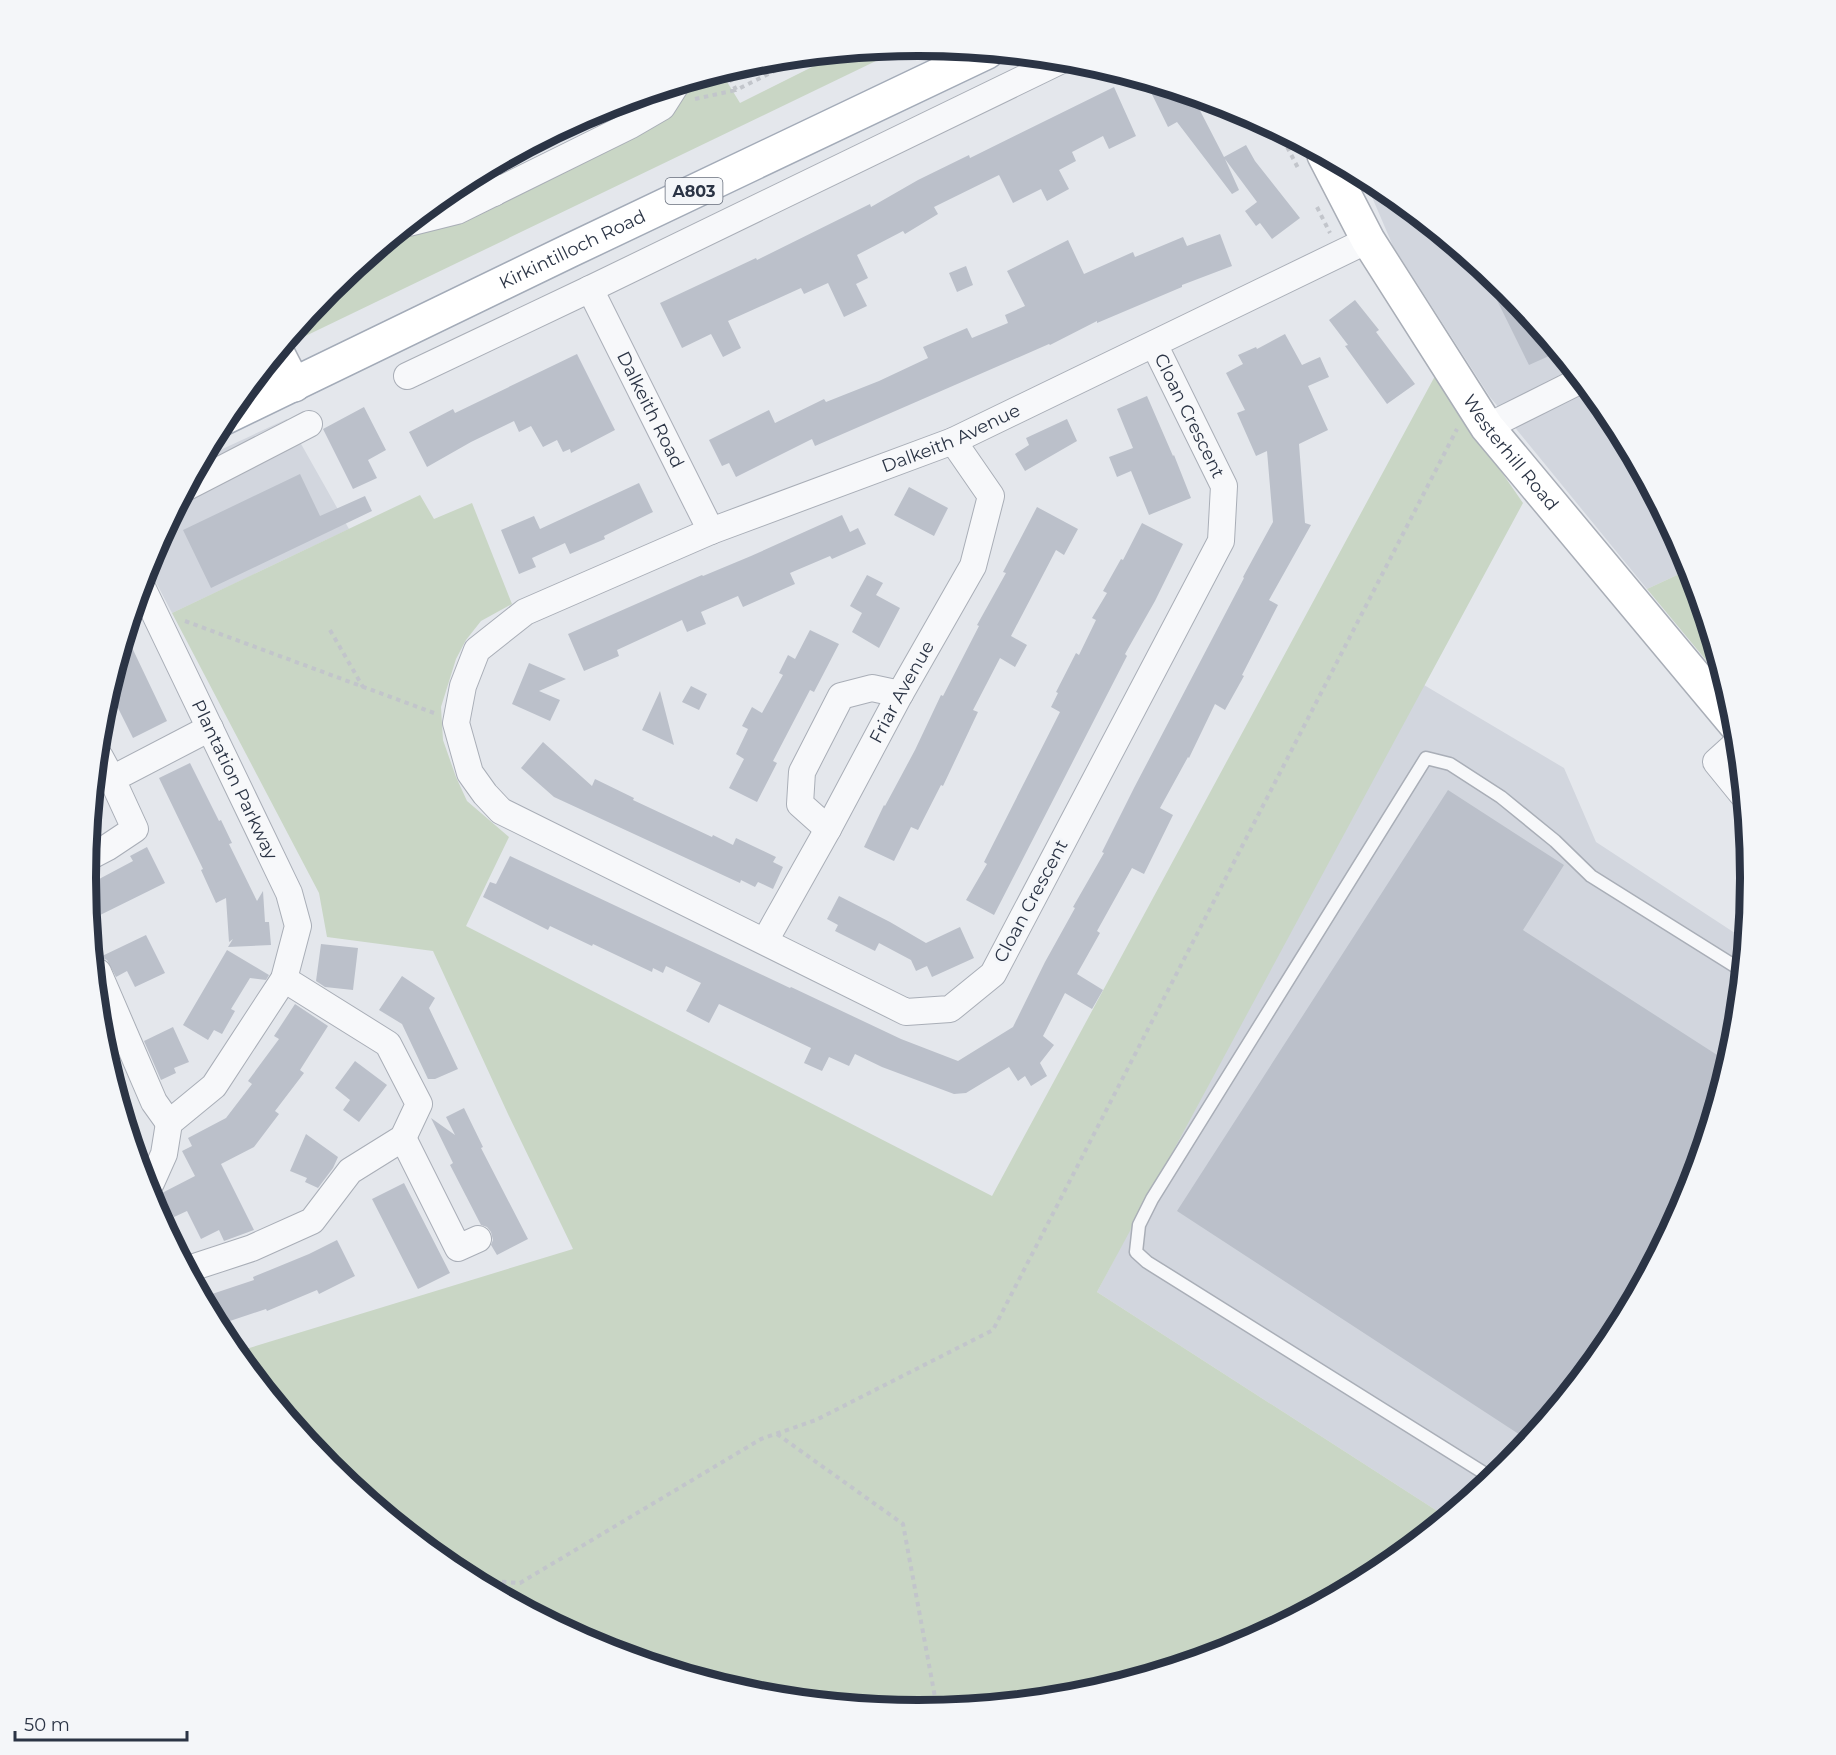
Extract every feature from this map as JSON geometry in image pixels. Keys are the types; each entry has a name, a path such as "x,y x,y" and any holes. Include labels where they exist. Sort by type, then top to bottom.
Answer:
{"main road":[{"name":"Kirkintilloch Road","path":"244,409 976,57"},
{"name":"Westerhill Road","path":"1330,167 1368,240 1479,414 1722,708"},
{"path":"281,359 294,385"}],"street":[{"path":"407,376 1048,67"},
{"path":"427,218 457,211 489,181 631,125 662,107 670,94"},
{"name":"Dalkeith Avenue","path":"525,612 711,531 953,441 1368,240"},
{"name":"Dalkeith Road","path":"590,289 711,531"},
{"name":"Cloan Crescent","path":"525,612 477,650 463,686 457,721 470,773 501,811 906,1012 950,1009 993,974 1221,542 1224,486 1154,344"},
{"path":"1479,414 1574,382"},
{"path":"198,482 309,424"},
{"name":"Friar Avenue","path":"765,942 900,694 973,566 991,496 953,441"},
{"name":"Plantation Parkway","path":"146,596 290,893 298,926 284,979 214,1086 169,1123"},
{"path":"828,829 800,804 802,772 841,696 872,688 900,694"},
{"path":"112,779 210,728"},
{"path":"1730,750 1716,762 1734,785"},
{"path":"97,853 135,829 104,764"},
{"path":"195,1267 252,1248 312,1221 350,1171 403,1137 419,1104 388,1044 284,979"},
{"path":"103,983 154,1102 169,1123 164,1154 153,1177"},
{"path":"403,1137 458,1248 478,1239"}],"lane":[{"path":"1484,1473 1147,1262 1136,1252 1139,1225 1152,1199 1426,758 1450,764 1502,797 1591,876 1735,966"}],"path":[{"path":"730,78 736,90 782,67"},
{"path":"494,1581 520,1583 761,1439 816,1420 993,1330 1479,414"},
{"path":"153,609 457,721"},
{"path":"330,630 364,687"},
{"path":"776,1434 903,1524 935,1699"}],"shaded area":[{"path":"1369,190 1418,225 1460,259 1499,296 1570,377 1630,467 1655,514 1681,573 1647,589 1490,397 1393,246"},
{"path":"287,419 349,529 172,613 153,577 181,514 215,453"},
{"path":"1424,685 1564,768 1596,842 1738,935 1733,985 1712,1090 1696,1142 1655,1241 1630,1289 1570,1378 1499,1459 1440,1513 1097,1292 1116,1256 1122,1189"}],"green space":[{"path":"885,57 296,340 337,296 376,259 410,231 495,204 661,121 692,88 725,79 740,103 823,62"},
{"path":"1435,376 1523,503 1097,1292 1440,1513 1375,1561 1282,1615 1182,1656 1078,1684 972,1698 918,1700 864,1698 758,1684 654,1656 554,1615 461,1561 376,1496 300,1419 246,1349 573,1249 433,951 327,937 319,893 172,613 420,495 434,519 472,503 512,604 481,621 466,640 456,659 441,707 443,740 467,801 509,837 466,926 992,1196"},
{"path":"1681,573 1713,668 1647,589"}],"building":[{"path":"1114,87 1136,136 1109,149 1103,136 1072,152 1076,161 1059,170 1069,189 1047,201 1041,189 1013,203 999,175 934,207 938,214 905,234 903,231 857,255 868,278 856,284 867,306 844,317 828,283 804,294 801,288 728,321 741,348 723,357 711,334 682,348 660,303 756,258 757,260 870,204 871,207 918,180 969,155 970,158"},
{"path":"1150,89 1197,105 1224,157 1246,145 1255,161 1300,218 1272,239 1260,223 1256,226 1245,211 1257,202 1225,159 1239,190 1232,194 1177,122 1168,127"},
{"path":"1220,234 1232,266 1182,285 1182,287 1097,323 1097,321 1050,345 815,446 812,439 736,477 729,463 722,466 709,440 769,410 775,423 824,399 826,402 879,381 928,358 923,347 967,328 972,338 1008,323 1005,315 1025,306 1007,271 1068,240 1084,274 1133,252 1135,257 1183,237 1187,246"},
{"path":"966,266 973,285 957,292 949,273"},
{"path":"1491,289 1552,355 1529,365"},
{"path":"1355,300 1379,330 1376,332 1415,384 1387,404 1329,320"},
{"path":"1285,334 1302,365 1320,357 1329,377 1308,386 1328,430 1299,444 1305,523 1311,525 1269,600 1278,605 1242,675 1244,676 1225,710 1215,704 1189,758 1160,808 1173,815 1144,874 1132,868 1097,931 1100,933 1077,974 1103,990 1092,1009 1065,993 1043,1036 1054,1045 1040,1063 1047,1076 1031,1086 1025,1076 1018,1081 1009,1067 966,1093 954,1094 882,1067 855,1054 849,1066 829,1057 822,1071 804,1063 811,1048 719,1004 709,1023 686,1011 701,983 666,966 663,973 653,968 652,972 550,926 548,930 483,897 490,882 496,884 510,856 901,1039 958,1061 1013,1027 1075,908 1073,907 1104,853 1102,852 1134,788 1273,522 1267,451 1256,456 1237,413 1245,410 1226,373 1243,364 1238,355 1256,347 1257,349"},
{"path":"577,354 615,430 571,453 570,449 563,452 557,440 543,447 531,426 519,432 514,421 427,467 409,432 453,409 455,413"},
{"path":"1147,396 1191,498 1149,515 1131,471 1117,477 1109,457 1133,448 1117,409"},
{"path":"364,407 386,450 368,460 377,478 353,489 323,429"},
{"path":"1067,419 1077,441 1025,471 1015,454 1029,445 1026,438"},
{"path":"300,474 320,516 365,496 372,511 211,588 183,530"},
{"path":"639,483 653,512 604,536 605,539 570,554 565,543 532,558 536,567 519,574 501,530 534,516 540,529"},
{"path":"909,487 948,508 934,536 894,515"},
{"path":"1037,507 1078,529 1064,555 1056,550 1011,636 1027,645 1015,667 1000,658 973,710 978,712 943,786 941,785 918,830 911,827 894,861 864,847 941,695 943,696 979,626 977,625 1006,573 1003,572"},
{"path":"842,515 850,532 858,528 866,544 832,559 830,556 790,573 795,584 743,607 738,596 701,612 706,624 687,632 682,620 617,650 619,656 584,671 568,634"},
{"path":"1142,523 1183,544 994,915 966,900 987,864 984,862 1060,712 1051,707 1058,693 1056,692 1076,653 1079,655 1096,620 1092,618 1107,593 1103,591 1121,559 1123,560"},
{"path":"867,575 883,583 876,595 900,608 879,648 852,632 862,613 850,606"},
{"path":"810,630 839,644 814,692 810,690 773,761 777,763 757,802 729,788 744,759 736,754 748,729 742,726 752,707 762,713 783,675 779,673 788,655 795,659"},
{"path":"130,644 167,721 133,738 115,703"},
{"path":"529,663 566,679 539,691 560,700 550,721 512,704"},
{"path":"691,686 707,694 699,710 682,702"},
{"path":"660,691 674,745 642,730"},
{"path":"543,742 592,786 595,779 634,798 633,800 712,837 713,835 733,845 736,838 776,857 773,862 783,867 773,889 758,882 755,887 741,880 740,883 554,797 521,768"},
{"path":"190,763 219,821 221,820 232,843 229,844 257,901 263,891 265,922 269,922 271,945 228,947 233,939 229,942 226,898 216,903 201,870 203,869 159,778"},
{"path":"1448,790 1564,865 1523,930 1720,1057 1696,1142 1677,1192 1630,1289 1570,1378 1521,1435 1177,1211"},
{"path":"147,847 165,883 97,916 96,881 133,861 130,856"},
{"path":"839,896 926,943 960,927 974,958 932,977 927,966 916,971 911,960 879,943 875,951 835,931 838,925 827,919"},
{"path":"146,935 165,973 135,987 127,971 116,977 107,960 100,957"},
{"path":"321,944 358,948 353,990 325,987 316,981"},
{"path":"227,950 269,975 266,980 250,978 231,1009 235,1011 222,1034 214,1030 208,1040 183,1025"},
{"path":"402,976 435,998 429,1008 458,1069 435,1079 428,1079 402,1024 379,1010"},
{"path":"295,1004 328,1026 300,1070 304,1073 275,1111 279,1114 254,1147 221,1164 254,1230 224,1241 219,1230 201,1239 187,1211 174,1217 162,1193 195,1176 182,1151 192,1146 188,1138 226,1118 252,1084 248,1081 279,1039 274,1036"},
{"path":"173,1027 189,1062 174,1068 176,1073 161,1080 144,1041"},
{"path":"355,1061 387,1085 359,1122 343,1110 350,1100 335,1088"},
{"path":"464,1108 483,1147 481,1148 528,1239 497,1255 491,1245 493,1240 491,1232 487,1227 481,1225 450,1165 453,1163 431,1118 455,1135 446,1117"},
{"path":"306,1134 338,1157 318,1188 305,1182 307,1178 290,1171"},
{"path":"404,1183 450,1273 418,1289 372,1199"},
{"path":"337,1240 355,1276 319,1294 317,1290 267,1311 266,1309 227,1322 210,1295 254,1280 253,1277"}]}
